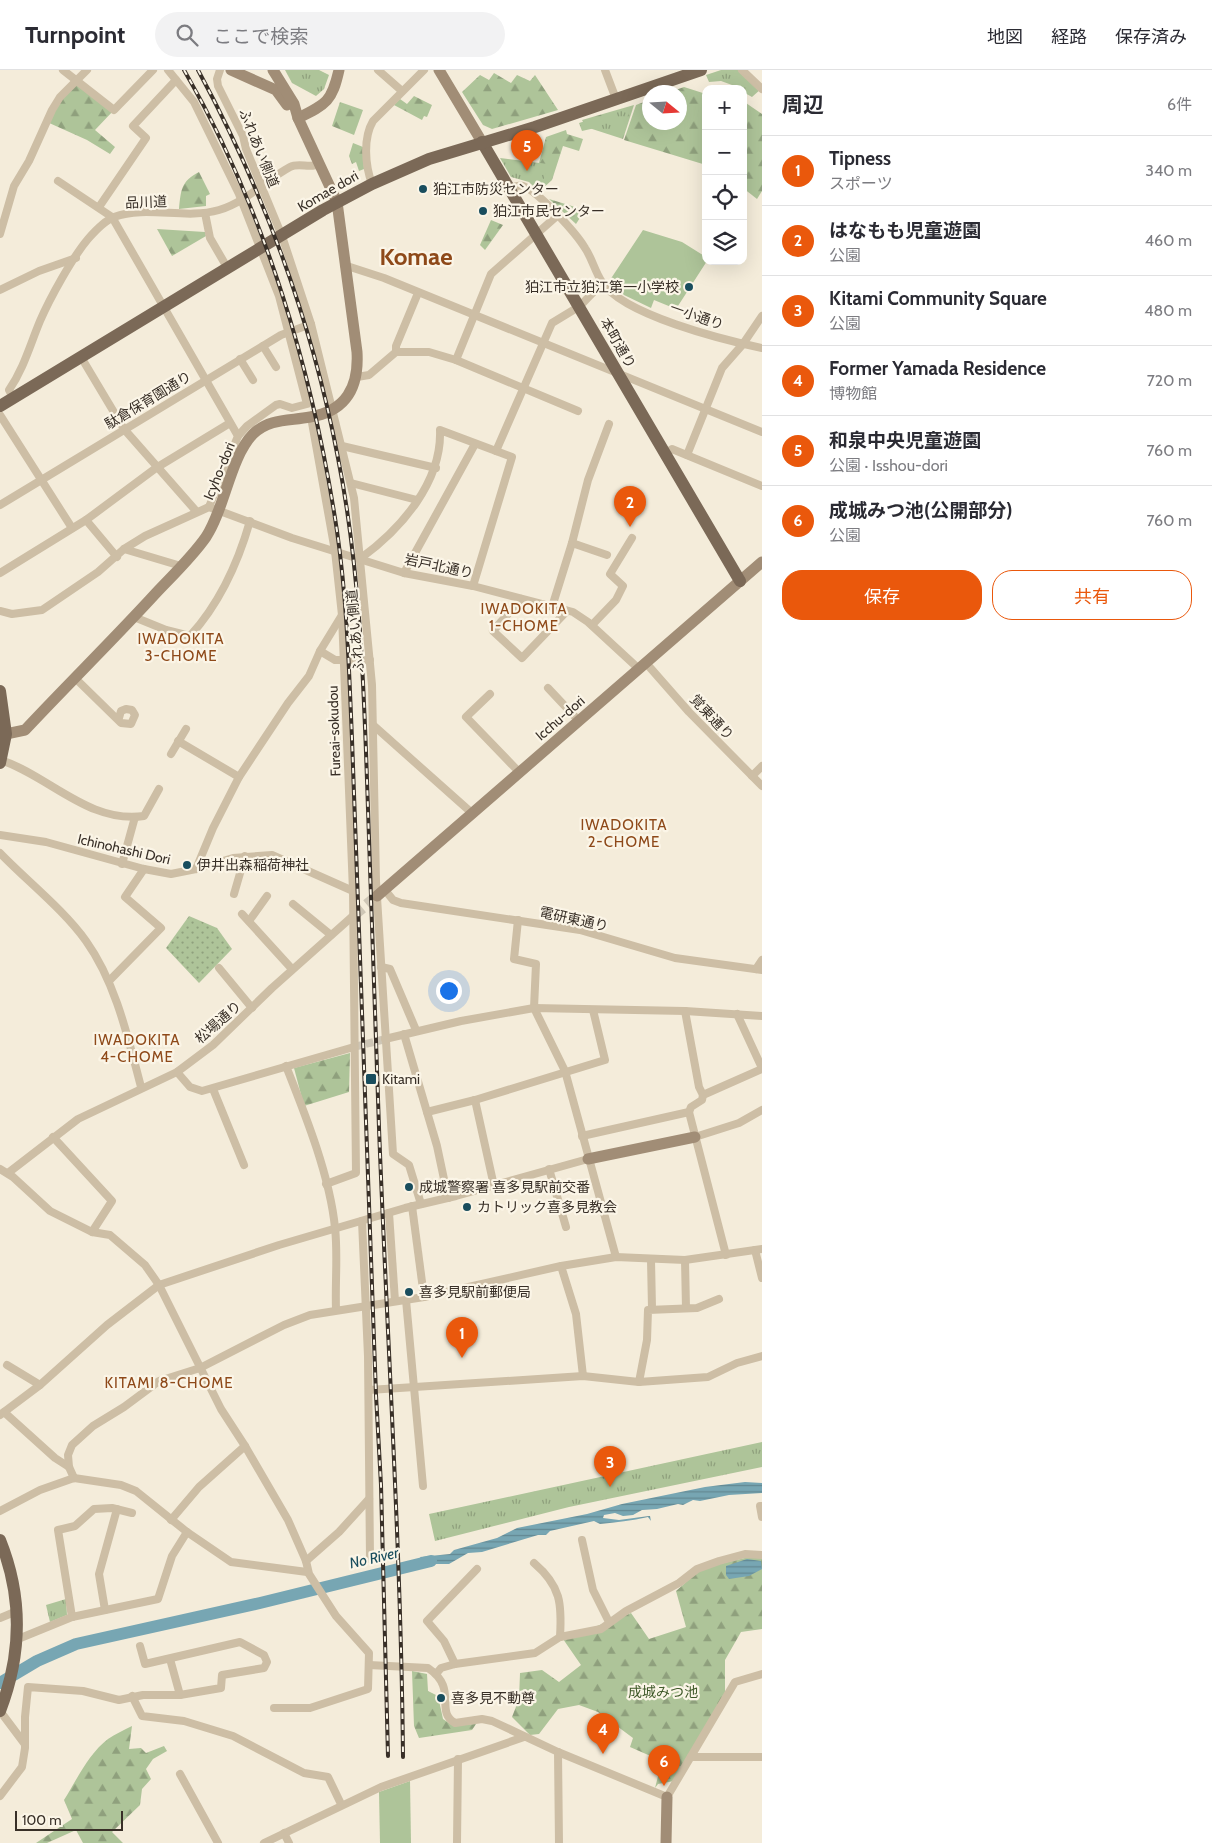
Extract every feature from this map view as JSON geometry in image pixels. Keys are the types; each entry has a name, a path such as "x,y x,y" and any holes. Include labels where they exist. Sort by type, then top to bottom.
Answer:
{"main road":[{"name":"Komae dori","path":"0,406 337,202 372,184 429,159 536,127 701,70"},
{"name":"本町通り","path":"482,142 740,581"},
{"path":"0,691 6,734 0,762"},
{"path":"0,1540 12,1573 17,1611 17,1645 6,1696 0,1711"}],"street":[{"path":"63,70 114,110 153,70"},
{"path":"0,234 14,186 52,110 60,97 87,70"},
{"path":"0,611 12,614 42,610 98,572 124,549 196,511 214,508 238,436 247,426 276,405 280,404 292,408 307,404 276,288 224,159 217,150 194,102 168,70"},
{"name":"ふれあい側道","path":"220,70 217,79 218,86 243,136 246,149 282,236 312,324 351,483 361,558 370,660 381,893 381,967 393,1154 409,1165 421,1204"},
{"path":"231,70 276,90 298,118"},
{"path":"273,70 294,104 298,118 337,202 357,352 357,377 369,375 396,352 429,352 456,360 578,411"},
{"path":"298,118 328,101 334,90 339,70"},
{"path":"378,70 402,92"},
{"path":"372,184 369,175 366,142 368,130 373,121 424,70"},
{"name":"本町通り","path":"439,70 482,142"},
{"path":"606,70 616,99"},
{"path":"742,70 762,89"},
{"path":"99,207 146,138 133,126 176,80"},
{"name":"品川道","path":"13,398 9,390 22,372 40,321 87,241 112,217 135,213 205,213 219,210 241,200 292,165 312,166 319,164"},
{"path":"58,181 112,217 238,436"},
{"path":"496,451 524,389 542,342 552,323 580,306 602,283 586,248 558,214 525,186 518,185 509,189"},
{"path":"205,213 210,238 228,269"},
{"path":"456,360 491,274 558,214"},
{"path":"0,290 39,271 76,258"},
{"path":"344,265 384,278 762,432"},
{"name":"一小通り","path":"602,283 627,304 690,329 762,348"},
{"path":"396,352 396,346 418,293"},
{"path":"687,455 722,368 744,344 762,316"},
{"name":"駄倉保育園通り","path":"0,504 240,359 288,332 312,324"},
{"path":"263,346 276,367"},
{"path":"81,358 124,429 156,468 196,511"},
{"path":"240,359 253,380"},
{"name":"Icyho-dori","path":"6,734 25,730 134,617 207,536 214,508 242,449 255,433 277,420 311,417 334,409 351,391 357,377"},
{"path":"0,415 72,528"},
{"name":"Fureai-sokudou","path":"311,417 335,551 342,615 354,916 356,1173 326,1184"},
{"path":"0,573 86,520 156,468 230,423"},
{"path":"552,608 572,543 588,480 609,424"},
{"path":"361,558 382,541 408,515 436,468 440,430 512,456 473,586"},
{"path":"404,573 475,444"},
{"path":"342,446 436,468"},
{"path":"665,454 672,449 762,486"},
{"path":"351,483 417,500"},
{"name":"岩戸北通り","path":"214,508 335,551 404,573 473,586 567,611 580,616 642,666"},
{"path":"86,520 117,557"},
{"path":"134,617 166,630 190,636 236,566 250,521"},
{"path":"592,625 616,600 623,586 610,574 614,557 632,538"},
{"path":"572,543 614,557"},
{"path":"124,549 181,566"},
{"name":"Icchu-dori","path":"381,893 762,562"},
{"path":"521,599 493,631 522,658 567,611"},
{"path":"196,869 213,828 238,777 308,676 320,651 342,615"},
{"path":"320,651 335,660 370,660"},
{"name":"覚東通り","path":"642,666 762,786"},
{"path":"75,678 118,718"},
{"path":"548,688 579,721"},
{"path":"490,694 466,717 520,773"},
{"path":"373,725 473,814"},
{"path":"171,754 186,729"},
{"path":"178,741 238,777"},
{"path":"0,762 21,767 80,803 100,811 135,817 144,816 158,789"},
{"path":"752,776 762,766"},
{"path":"122,864 135,817"},
{"name":"Ichinohashi Dori","path":"0,835 46,842 122,864 171,874 245,856 272,855 353,891"},
{"path":"0,853 76,928 95,954 109,981 142,1087"},
{"path":"234,894 245,856"},
{"path":"109,981 161,928 125,897 144,869"},
{"name":"電研東通り","path":"381,893 397,902 580,930 675,958 759,970"},
{"path":"249,921 267,896"},
{"path":"294,904 330,936"},
{"path":"242,914 292,969"},
{"name":"松場通り","path":"8,1173 78,1119 176,1072 219,1040 292,969 354,916"},
{"path":"518,920 514,959 536,964 534,1008 565,1071 616,1257"},
{"path":"759,970 762,960"},
{"path":"381,967 390,969 416,1030"},
{"path":"219,968 252,1008"},
{"path":"385,1038 416,1030 534,1008 685,1011 762,1016"},
{"path":"427,1112 475,1100 605,1060 593,1010"},
{"path":"685,1011 699,1087 703,1095 702,1100 691,1107 689,1112 726,1255"},
{"path":"703,1095 762,1069 737,1014"},
{"path":"404,1034 427,1112 448,1198"},
{"path":"176,1072 190,1087 202,1091 354,1047"},
{"path":"286,1066 304,1110 326,1184 335,1229 336,1309"},
{"path":"213,1089 244,1165"},
{"path":"475,1100 494,1186"},
{"path":"69,1467 55,1458 2,1413 40,1384 107,1324 159,1285 412,1206 494,1186 588,1159 695,1137 739,1123 762,1110"},
{"path":"582,1136 689,1112"},
{"path":"53,1138 112,1201 92,1232"},
{"path":"0,1169 8,1173 50,1211 92,1232 110,1235 138,1258 159,1285 221,1409 288,1520 306,1561 308,1573 336,1616 369,1653 368,1690 310,1708 274,1708"},
{"path":"549,1169 566,1227"},
{"path":"412,1206 424,1297"},
{"path":"388,1214 395,1301"},
{"path":"362,1221 369,1390 370,1559"},
{"path":"74,1478 69,1467 68,1455 72,1445 81,1435 159,1381 200,1368 284,1325 310,1314 366,1304 424,1297 561,1266 616,1257 685,1260 759,1249 762,1278"},
{"path":"651,1260 652,1308"},
{"path":"685,1260 686,1308"},
{"path":"561,1266 576,1314 583,1376"},
{"path":"639,1382 646,1340 648,1310 652,1308 697,1308 719,1299"},
{"path":"406,1300 423,1486"},
{"path":"369,1390 583,1376 639,1382 708,1377 737,1363 762,1356"},
{"path":"7,1365 40,1384"},
{"path":"171,1520 199,1486 245,1446"},
{"path":"0,1511 40,1490 74,1478 121,1485 136,1491 186,1532 231,1562 308,1573"},
{"path":"306,1561 339,1532 369,1499"},
{"path":"762,1506 760,1506 762,1517"},
{"path":"72,1617 58,1530 75,1526 94,1509 117,1509 132,1512"},
{"path":"105,1610 99,1574 117,1509"},
{"path":"17,1645 72,1617 158,1599 172,1556 186,1532"},
{"path":"582,1540 593,1590 609,1622"},
{"path":"436,1674 441,1668 455,1664 535,1653 560,1637 601,1629 609,1622 663,1592 697,1569 746,1554 762,1554"},
{"path":"534,1563 555,1588 562,1605 560,1637"},
{"path":"455,1664 444,1641 427,1621 477,1569"},
{"path":"0,1618 17,1611"},
{"path":"0,1796 20,1770 28,1687 83,1692 119,1700 132,1696 180,1695 221,1688 222,1676 264,1668 267,1662 264,1655 240,1642 145,1664 140,1646"},
{"path":"170,1659 180,1695"},
{"path":"369,1665 419,1666 428,1668 436,1674 445,1686 446,1714 449,1720 455,1724 482,1719 492,1721 558,1752 667,1797"},
{"path":"666,1843 667,1797 735,1682 762,1674"},
{"path":"132,1696 142,1716 184,1722 224,1733 304,1773 328,1778 341,1804"},
{"path":"0,1711 24,1743"},
{"path":"264,1843 341,1804 381,1787 458,1758 524,1737"},
{"path":"558,1752 559,1843"},
{"path":"691,1757 762,1757"},
{"path":"457,1843 458,1758"},
{"path":"180,1774 218,1843"},
{"path":"284,1833 289,1843"}],"green space":[{"path":"285,70 319,70 329,75 324,89 316,96 292,83"},
{"path":"721,70 739,70 761,89 752,97 747,94 747,85 732,85 721,81 709,82 706,75"},
{"path":"494,73 511,83 517,75 530,81 535,75 558,110 492,129 483,125 462,92 480,75 489,80"},
{"path":"77,80 114,110 95,130 115,147 110,154 87,140 47,122 52,110"},
{"path":"687,88 702,93 702,164 624,140 636,105 642,103 642,130 687,130"},
{"path":"414,96 432,105 427,117 424,116 422,120 394,105 400,99 407,104"},
{"path":"340,102 363,110 354,135 332,126"},
{"path":"747,104 762,114 762,191 757,199 747,191"},
{"path":"634,105 623,139 586,127 582,120"},
{"path":"631,107 620,137 595,128 582,131 579,123"},
{"path":"566,130 567,134 583,139 579,151 563,146 552,180 540,191 539,163 546,137"},
{"path":"353,143 363,147 364,169 359,171 356,162 352,164 349,156"},
{"path":"500,158 548,164 540,193 529,182 511,177"},
{"path":"199,172 210,194 206,196 206,206 179,209 180,196 185,183"},
{"path":"549,199 585,210 576,224"},
{"path":"491,220 503,225 485,250 480,245"},
{"path":"157,229 205,232 206,236 172,256"},
{"path":"643,230 682,242 702,254 702,265 704,265 676,309 654,300 651,308 624,295 610,280"},
{"path":"189,916 217,928 232,949 199,983 166,948"},
{"path":"350,1053 349,1092 304,1106 294,1068"},
{"path":"762,1442 762,1467 569,1507 435,1541 429,1514"},
{"name":"成城みつ池","path":"762,1554 762,1629 741,1632 725,1660 725,1697 674,1781 658,1784 655,1788 662,1761 630,1747 633,1738 598,1712 579,1705 558,1709 539,1734 530,1735 512,1717 519,1699 520,1673 542,1670 559,1682 581,1665 563,1639 631,1613 649,1639 686,1627 676,1591 702,1568"},
{"path":"66,1599 67,1615 50,1622 46,1605"},
{"path":"412,1671 427,1674 428,1691 438,1696 443,1719 452,1725 476,1724 472,1730 419,1738 414,1726"},
{"path":"132,1726 129,1749 141,1748 146,1753 164,1746 167,1751 153,1759 146,1769 151,1779 142,1789 140,1805 112,1832 123,1843 83,1843 76,1830 47,1843 36,1843 72,1819 64,1800 83,1768 101,1745 111,1737"},
{"path":"410,1781 411,1843 380,1843 379,1792"}],"water":[{"path":"745,1482 762,1483 762,1493 729,1495 700,1501 693,1500 683,1505 678,1504 642,1510 633,1515 623,1516 615,1513 604,1515 603,1518 619,1520 650,1516 651,1521 648,1517 600,1524 594,1521 550,1531 546,1535 538,1535 482,1552 468,1553 449,1564 429,1564 415,1569 415,1563 423,1562 420,1557 450,1554 454,1550 497,1538 517,1528 705,1487"},
{"path":"747,1559 761,1561 762,1569 749,1576 729,1579 726,1575 726,1566"}],"waterway":[{"name":"No River","path":"0,1683 37,1661 76,1644 260,1603 431,1561"}],"tunnel":[{"path":"354,915 377,896"},
{"path":"354,1047 385,1039"}],"railway":[{"path":"184,70 213,123 239,179 262,235 282,293 314,412 327,471 337,531 347,635 352,739 376,1395 381,1485 388,1756"},
{"path":"198,70 244,163 283,259 300,308 327,407 346,502 352,545 357,589 365,721 379,1128 400,1600 403,1757"}],"place":[{"name":"和泉中央児童遊園","path":"527,171"},
{"name":"狛江市防災センター","path":"423,189"},
{"name":"狛江市民センター","path":"483,211"},
{"name":"狛江市立狛江第一小学校","path":"689,287"},
{"name":"はなもも児童遊園","path":"630,527"},
{"name":"伊井出森稲荷神社","path":"187,865"},
{"name":"Kitami","path":"371,1079"},
{"name":"成城警察署 喜多見駅前交番","path":"409,1187"},
{"name":"カトリック喜多見教会","path":"467,1207"},
{"name":"喜多見駅前郵便局","path":"409,1292"},
{"name":"Tipness","path":"462,1358"},
{"name":"Kitami Community Square","path":"610,1487"},
{"name":"喜多見不動尊","path":"441,1698"},
{"name":"Former Yamada Residence","path":"603,1754"},
{"name":"成城みつ池(公開部分)","path":"664,1786"}],"district":[{"name":"Komae","path":"416,256"},
{"name":"IWADOKITA 1-CHOME","path":"524,618"},
{"name":"IWADOKITA 3-CHOME","path":"181,648"},
{"name":"IWADOKITA 2-CHOME","path":"624,834"},
{"name":"IWADOKITA 4-CHOME","path":"137,1048"},
{"name":"KITAMI 8-CHOME","path":"169,1383"}]}
